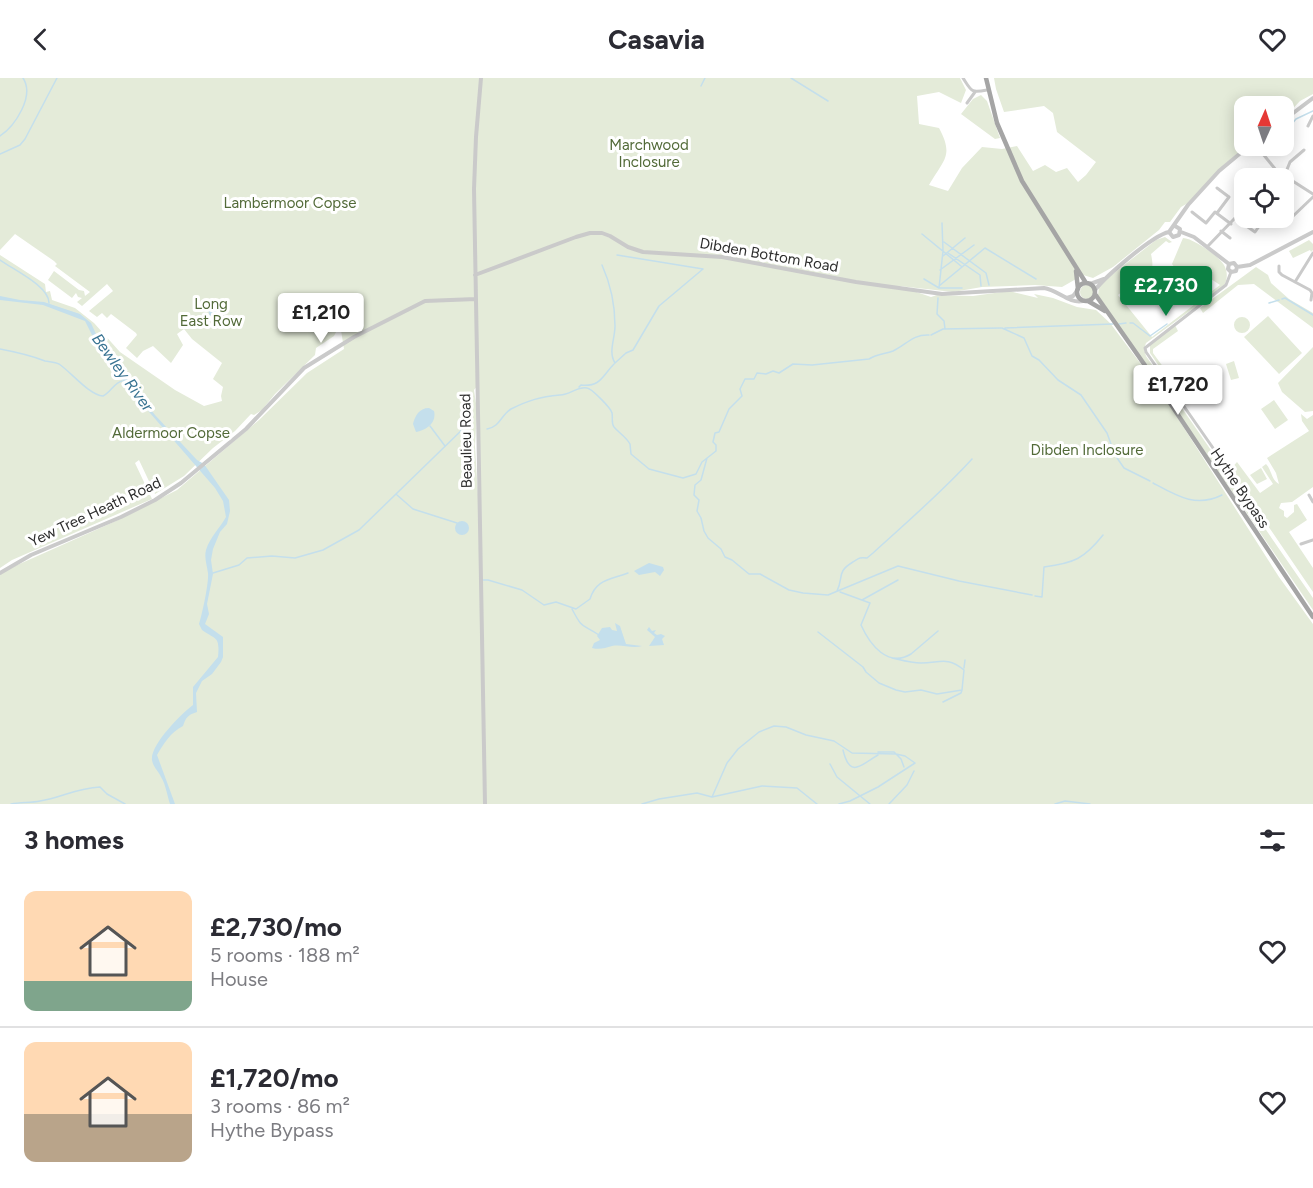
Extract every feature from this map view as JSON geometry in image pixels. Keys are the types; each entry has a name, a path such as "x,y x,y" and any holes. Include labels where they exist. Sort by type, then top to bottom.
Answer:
{"main road":[{"path":"986,78 987,90 997,123 1022,181 1076,269 1088,284 1077,290"},
{"path":"1076,269 1079,298 1086,301 1095,292"},
{"name":"Hythe Bypass","path":"1088,284 1313,618"},
{"name":"Hythe Bypass","path":"1086,301 1107,312"}],"street":[{"name":"Beaulieu Road","path":"481,78 475,152 485,804"},
{"path":"963,78 971,90 975,92 987,90"},
{"path":"967,103 975,92"},
{"path":"1294,112 1313,98"},
{"path":"1308,126 1313,116"},
{"path":"1288,168 1290,162 1304,150"},
{"path":"1095,292 1104,279 1158,236 1169,232 1188,205 1219,171 1237,156"},
{"path":"1265,156 1274,168"},
{"path":"1294,182 1313,196 1294,215"},
{"path":"1192,212 1206,223 1229,197 1217,188"},
{"path":"1216,212 1231,224"},
{"path":"1207,247 1234,220"},
{"path":"1175,226 1180,229 1180,232 1194,237 1229,264 1234,263 1237,267"},
{"path":"1221,231 1230,238"},
{"path":"1169,232 1175,237 1180,232"},
{"name":"Dibden Bottom Road","path":"476,275 576,237 602,233 643,252 722,256 877,286 942,294 1046,288 1077,302 1086,301"},
{"path":"1227,468 1146,352 1147,345 1226,285 1231,272 1236,271 1237,267 1250,265 1311,235"},
{"path":"1295,282 1313,253"},
{"path":"1229,264 1227,268 1231,272"},
{"path":"1279,266 1279,272"},
{"path":"1279,272 1310,291 1311,300"},
{"path":"1275,274 1279,272"},
{"path":"1088,284 1104,279"},
{"path":"1066,298 1071,297 1077,290"},
{"name":"Yew Tree Heath Road","path":"0,573 32,555 155,500 181,483 246,429 264,412 288,382 317,359 419,303 433,300 476,299"},
{"path":"1309,495 1312,504"},
{"path":"1301,544 1313,540"}],"green space":[{"path":"0,78 960,78 966,90 961,103 939,92 917,96 919,124 939,128 946,145 943,163 929,185 948,191 962,168 982,147 1002,149 1017,146 1033,171 1045,165 1056,172 1067,168 1078,182 1096,162 1057,132 1053,113 1044,106 1004,112 994,78 1313,78 1313,94 1294,107 1294,96 1234,96 1234,156 1188,203 1181,207 1170,222 1165,222 1159,230 1113,267 1093,278 1083,275 1062,287 1035,285 982,287 953,292 899,286 931,297 937,295 973,296 1009,291 1038,298 1034,294 1077,307 1096,310 1110,323 1156,384 1279,577 1313,624 1313,804 486,804 479,384 474,390 477,410 475,446 479,511 484,804 0,804 0,575 6,570 116,521 177,490 259,420 307,373 344,349 340,324 334,336 316,348 315,355 262,410 254,415 251,414 184,476 155,494 139,460 135,463 152,499 12,560 0,568 0,255 45,284 46,292 50,291 52,300 75,308 94,323 120,352 175,390 204,406 222,401 223,387 213,379 222,363 192,339 184,329 177,334 183,345 171,363 153,346 143,351 137,358 126,348 137,335 136,333 111,314 107,318 102,313 97,317 89,311 113,291 107,284 82,306 77,302 82,298 76,293 72,298 48,280 54,271 79,290 84,291 85,296 90,292 55,266 57,264 54,261 15,234 0,250"},
{"path":"981,95 987,101 1000,138 995,139 961,114 973,99"},
{"path":"1165,237 1172,242 1166,241 1151,254 1152,267 1146,278 1148,281 1142,286 1133,276 1120,285 1124,290 1118,295 1152,337 1220,285 1196,269 1192,269 1182,277 1172,264 1183,238 1200,245 1223,263 1227,275 1224,286 1146,343 1144,349 1146,356 1313,598 1313,610 1098,295 1099,287 1105,280 1156,240"},
{"path":"1309,240 1313,244 1313,250 1293,258 1289,251"},
{"path":"1256,267 1268,275 1271,283 1289,299 1313,313 1313,328 1254,284 1238,285 1203,313 1200,308"},
{"path":"1087,285 1092,287 1094,292 1092,297 1087,299 1082,297 1080,292 1082,287"},
{"path":"1268,316 1302,353 1279,374 1244,337"},
{"path":"1239,317 1245,317 1250,325 1248,331 1239,333 1234,328 1234,322"},
{"path":"1175,325 1178,331 1153,349 1153,353 1180,390 1178,394 1150,353 1150,344"},
{"path":"1313,347 1313,411 1305,412 1282,392 1278,383"},
{"path":"1234,361 1239,378 1231,380 1226,364"},
{"path":"1274,400 1288,420 1275,429 1261,409"},
{"path":"1301,414 1307,419 1313,415 1313,487 1292,502 1281,503 1279,508 1284,511 1284,516 1287,518 1294,512 1294,505 1297,504 1307,520 1289,532 1313,568 1313,592 1230,470 1237,462 1260,493 1273,484 1262,467 1266,464 1274,480 1279,484 1276,473 1267,458 1309,431 1302,421"},
{"path":"1261,468 1267,479 1257,484 1250,475"}],"water":[{"path":"0,296 44,302 80,314 91,323 100,343 130,383 155,415 197,460 204,464 229,500 230,511 227,524 220,532 213,549 211,560 213,574 207,604 209,614 205,624 223,637 223,657 212,674 202,681 196,693 197,712 187,717 183,726 171,735 157,755 175,804 170,804 164,783 152,760 161,738 193,705 193,687 218,657 218,642 202,630 199,624 207,584 206,550 226,517 223,501 215,488 124,383 113,362 96,343 85,321 43,305 0,300"},
{"path":"210,303 222,303 226,310 215,320 210,316 207,307"},
{"path":"429,408 434,411 434,419 427,428 416,432 413,424 416,415 423,409"},
{"path":"459,521 465,521 469,528 465,535 459,535 455,531 455,525"},
{"path":"649,563 663,567 664,570 660,576 655,572 639,575 634,571"},
{"path":"615,623 620,626 626,644 642,646 592,648 594,643 600,640 597,636 602,628 610,627 617,631"},
{"path":"649,627 652,631 656,630 654,633 657,635 665,636 662,639 664,645 649,646 655,637 647,630"}],"waterway":[{"path":"0,136 12,125 22,110 27,93 23,78"},
{"path":"0,154 20,145 25,139 57,78"},
{"path":"701,86 705,78"},
{"path":"791,78 828,101"},
{"path":"1294,121 1313,111"},
{"path":"942,223 943,251 939,288 962,288"},
{"path":"922,234 961,266"},
{"path":"943,256 965,238"},
{"path":"944,242 986,273 989,285"},
{"path":"940,270 974,245"},
{"path":"939,286 985,248 1036,279"},
{"path":"948,253 980,275 981,286"},
{"path":"602,265 613,302 615,326 612,354 615,363 633,350 659,306 703,269 617,255"},
{"path":"0,260 37,285 49,303"},
{"path":"924,279 939,288"},
{"path":"938,298 937,314 944,321 945,329"},
{"path":"1282,299 1285,298 1313,315"},
{"path":"1269,303 1279,300"},
{"path":"198,324 211,316"},
{"path":"1119,324 1126,323"},
{"path":"1130,323 1150,336 1167,324"},
{"path":"1005,328 1113,324"},
{"path":"931,335 943,329 1001,328"},
{"path":"1002,328 1024,338 1032,356 1039,360 1058,380 1081,395 1107,433 1115,455 1124,468 1150,481"},
{"path":"487,429 495,426 511,409 523,403 587,388 611,410 613,425 627,439 631,454 649,469 683,478 696,474 702,462 716,451 716,445 713,442 715,433 719,432 729,409 742,396 740,389 745,379 754,379 757,373 766,374 773,371 779,373 793,364 812,365 869,359 893,351 918,336 929,335"},
{"name":"Bewley River","path":"0,349 59,364 86,388 98,395 103,396 122,381"},
{"path":"579,387 597,382 614,364"},
{"path":"213,573 239,565 247,558 272,556 295,558 323,550 359,530 468,424"},
{"path":"430,426 445,446"},
{"path":"707,458 701,480 695,485 694,495 699,500 697,511 704,531 708,538 721,549 725,557 749,574 760,574 789,590 828,595 898,566 1032,595"},
{"path":"837,591 844,569 858,559 867,558 873,553 936,496 972,459"},
{"path":"1153,483 1187,499 1213,499 1222,495"},
{"path":"397,495 413,509 457,523"},
{"path":"1035,596 1042,597 1044,567 1063,564 1084,555 1103,535"},
{"path":"483,580 522,590 544,605 556,602 576,609 590,599 600,584 628,573"},
{"path":"862,600 898,580"},
{"path":"840,592 870,603 861,625 869,640 887,656 903,658 938,631"},
{"path":"572,609 585,627 599,635"},
{"path":"818,632 863,667 879,683 896,690 905,692 921,690 937,694 962,690 964,670 953,663 943,661 917,663 892,658"},
{"path":"964,668 965,660"},
{"path":"943,702 961,693 962,690"},
{"path":"712,797 727,763 738,749 759,732 774,726 786,727 806,735 834,741 852,753 896,754 905,756 915,763 878,787 839,804"},
{"path":"843,750 849,765 853,767 862,765 878,755"},
{"path":"878,752 894,752 901,759 904,767"},
{"path":"830,764 837,777 870,804"},
{"path":"889,804 907,785 914,771"},
{"path":"642,804 697,793 712,797 762,786 797,788 817,804"},
{"path":"11,804 48,800 83,789 100,787 107,794 125,804"},
{"path":"1055,804 1065,801 1090,804"}],"park label":[{"name":"Marchwood Inclosure","path":"649,154"},
{"name":"Lambermoor Copse","path":"290,203"},
{"name":"Long East Row","path":"211,312"},
{"name":"Aldermoor Copse","path":"171,433"},
{"name":"Dibden Inclosure","path":"1087,450"}]}
